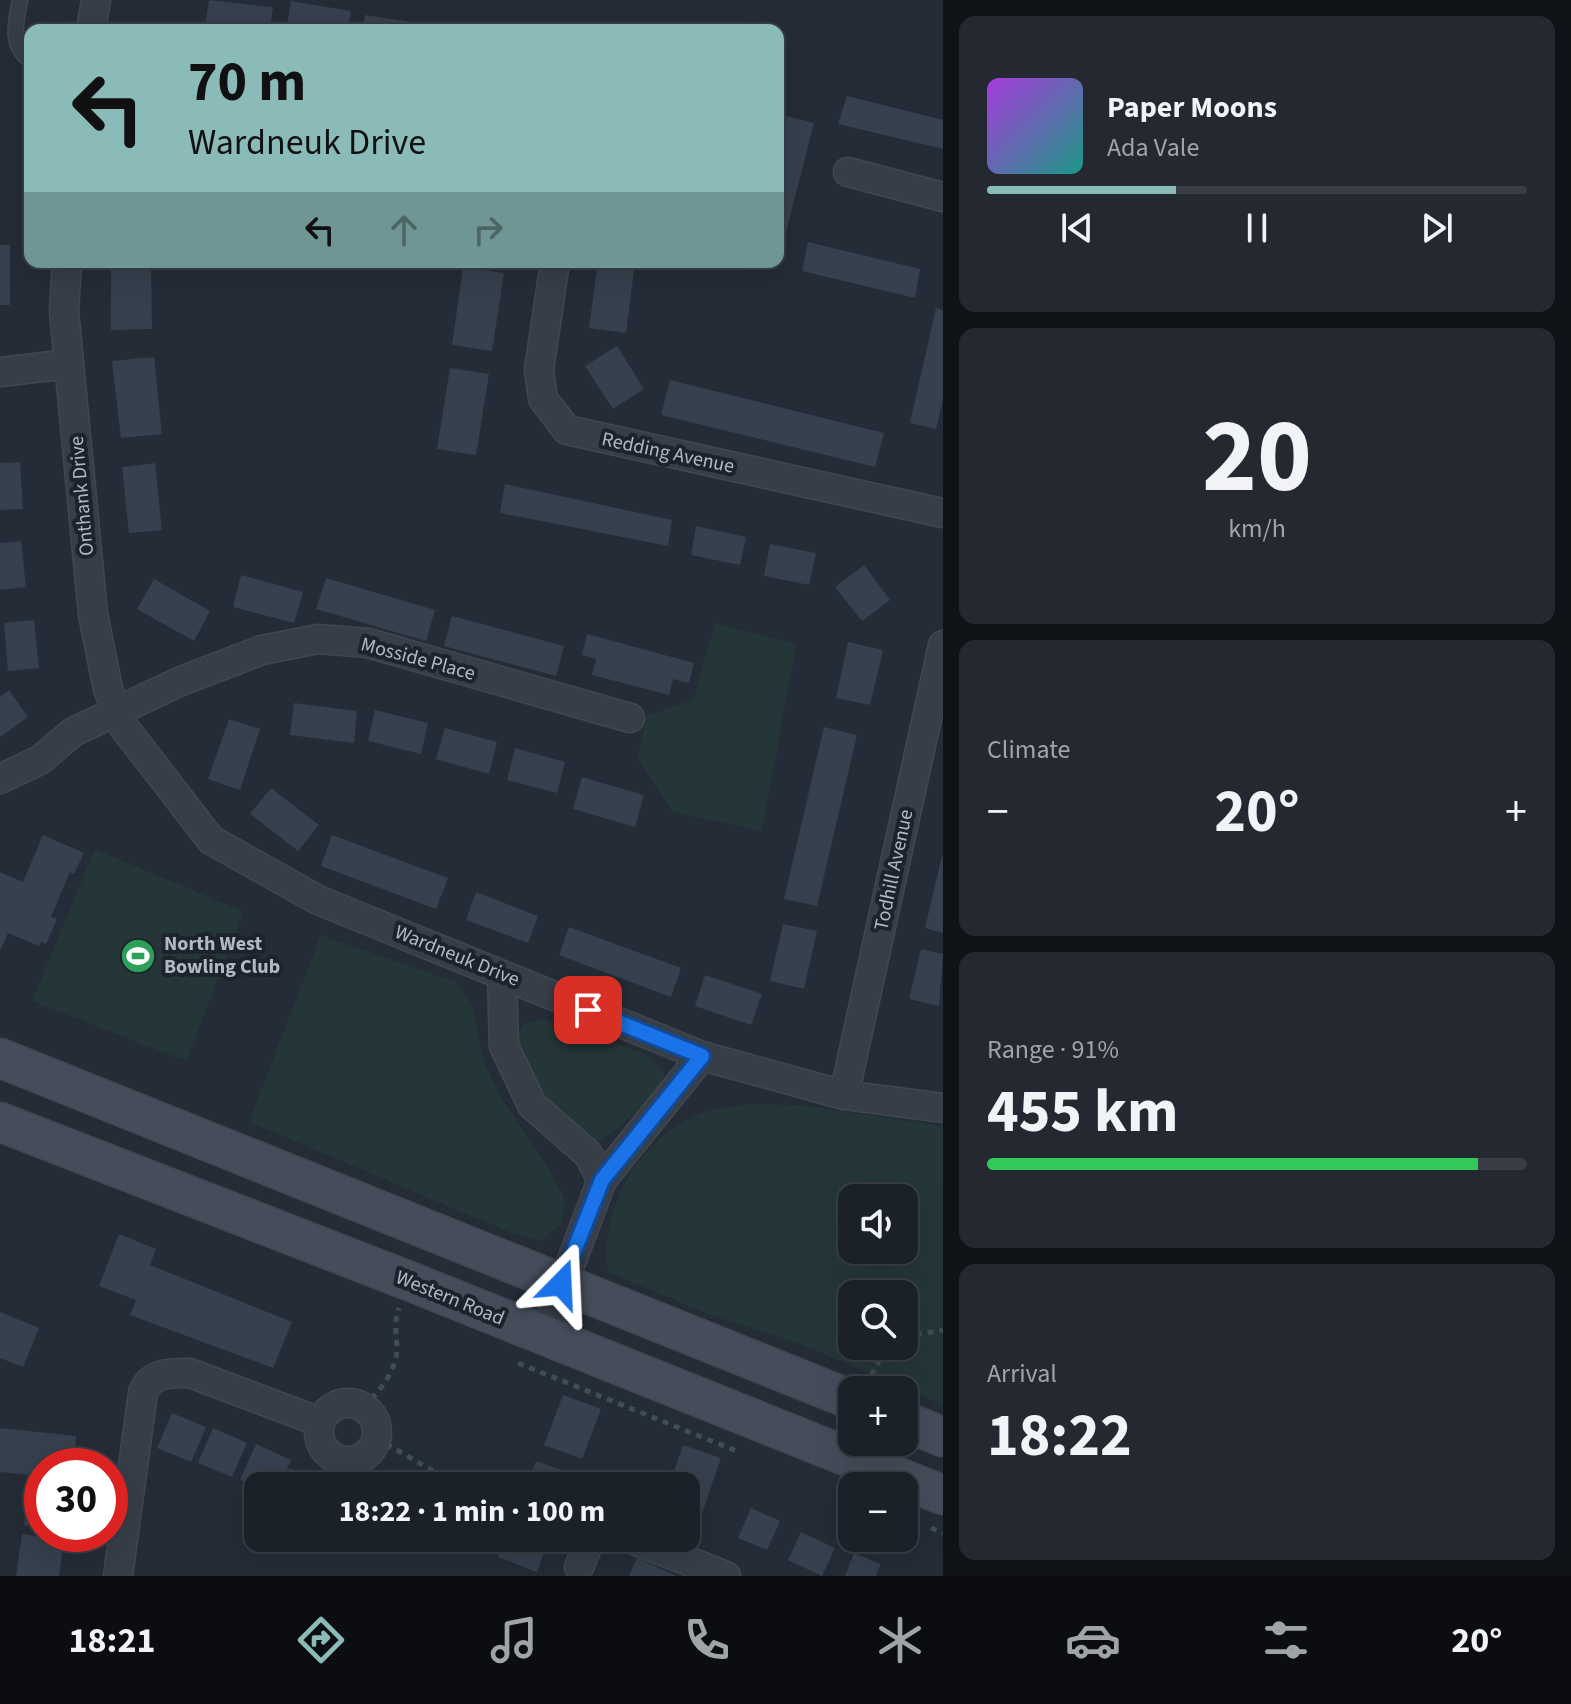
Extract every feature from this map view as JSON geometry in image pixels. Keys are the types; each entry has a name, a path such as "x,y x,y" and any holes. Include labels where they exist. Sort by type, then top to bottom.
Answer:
{"main road":[{"path":"0,1058 561,1284 838,1380"},
{"path":"111,1165 129,1110"},
{"name":"Western Road","path":"0,1122 409,1281 543,1337 940,1486"},
{"path":"918,1427 943,1437"}],"street":[{"path":"92,24 96,0"},
{"path":"848,172 943,197"},
{"name":"Onthank Drive","path":"67,268 64,311 93,614 108,689 120,720"},
{"name":"Redding Avenue","path":"554,268 539,370 543,399 567,430 943,513"},
{"path":"0,372 69,364"},
{"name":"Mosside Place","path":"120,720 181,681 262,650 318,639 368,643 630,718"},
{"name":"Todhill Avenue","path":"844,1095 943,645"},
{"path":"0,779 40,760 73,732 120,720"},
{"name":"Wardneuk Drive","path":"120,720 211,840 318,900 702,1056 844,1095 943,1108"},
{"path":"502,975 504,1046 532,1105 588,1154 602,1180"},
{"path":"543,1337 602,1180 702,1056"},
{"path":"118,1576 146,1385 164,1374 190,1373 320,1422"},
{"path":"349,1402 363,1407 377,1426 376,1438 363,1457 339,1460 321,1445 320,1422 335,1405 349,1402"},
{"path":"579,1567 585,1552"},
{"path":"665,1552 726,1576"}],"lane":[{"path":"20,0 14,33 24,56"}],"path":[{"path":"363,1407 381,1391 397,1351 394,1323 409,1281"},
{"path":"918,1334 943,1330"},
{"path":"376,1438 435,1472"}],"shaded area":[{"path":"715,623 796,644 762,831 673,812 638,759 646,716 693,700"},
{"name":"North West Bowling Club","path":"95,849 244,912 186,1061 32,1001"},
{"path":"321,935 458,983 472,1004 484,1062 503,1101 548,1167 565,1200 562,1223 541,1241 512,1233 249,1122"},
{"path":"544,1019 646,1054 665,1074 667,1084 611,1134 597,1141 575,1137 556,1123 514,1046 524,1023"},
{"path":"751,1104 800,1105 943,1126 943,1405 918,1394 918,1376 875,1376 798,1343 711,1315 608,1272 610,1223 628,1177 660,1139 680,1124 720,1108"}],"building":[{"path":"209,0 273,7 271,24 205,24"},
{"path":"291,1 351,11 349,24 287,24"},
{"path":"365,15 425,24 364,24"},
{"path":"847,96 943,120 943,149 838,124"},
{"path":"787,116 814,123 785,236 784,236 784,128"},
{"path":"808,242 920,269 915,298 802,271"},
{"path":"0,245 10,245 10,305 0,305"},
{"path":"111,268 151,268 152,329 111,330"},
{"path":"463,268 504,273 492,351 452,345"},
{"path":"597,268 634,268 626,333 589,328"},
{"path":"936,308 943,310 943,400 936,429 910,423"},
{"path":"617,346 644,389 613,409 585,366"},
{"path":"154,357 162,434 121,438 112,361"},
{"path":"450,368 489,374 476,455 437,449"},
{"path":"670,380 884,433 875,467 661,415"},
{"path":"20,462 23,509 0,510 0,463"},
{"path":"155,463 162,530 129,533 122,467"},
{"path":"505,484 672,520 668,546 500,513"},
{"path":"696,526 746,537 740,565 691,555"},
{"path":"21,541 26,587 0,590 0,543"},
{"path":"770,544 816,553 809,585 764,576"},
{"path":"864,565 890,600 862,621 835,587"},
{"path":"241,575 303,592 294,623 233,607"},
{"path":"326,578 435,610 426,641 316,609"},
{"path":"154,579 210,611 194,641 137,609"},
{"path":"452,616 564,646 556,676 444,646"},
{"path":"34,620 39,668 8,671 4,623"},
{"path":"587,634 694,663 689,683 673,679 669,695 592,675 596,659 582,655"},
{"path":"848,642 883,650 870,705 836,698"},
{"path":"9,690 28,717 0,737 0,697"},
{"path":"294,703 357,711 354,743 290,735"},
{"path":"375,710 428,723 421,754 368,741"},
{"path":"229,719 260,729 240,790 208,779"},
{"path":"824,727 857,735 817,906 784,899"},
{"path":"445,728 497,742 489,774 436,759"},
{"path":"515,748 565,762 557,793 507,780"},
{"path":"582,777 644,795 635,827 573,809"},
{"path":"271,788 319,825 298,851 250,814"},
{"path":"43,835 84,853 74,874 70,872 51,917 57,919 46,944 41,942 39,946 8,933 0,951 0,872 23,882"},
{"path":"332,835 448,878 436,909 321,866"},
{"path":"943,856 943,933 925,928"},
{"path":"476,892 538,916 528,943 466,920"},
{"path":"783,924 817,931 804,989 770,981"},
{"path":"569,927 681,968 671,997 559,955"},
{"path":"921,949 943,954 939,1006 909,999"},
{"path":"705,975 762,994 751,1025 695,1006"},
{"path":"119,1234 156,1249 150,1265 292,1322 273,1368 130,1315 136,1300 99,1286"},
{"path":"0,1312 39,1328 23,1367 0,1358"},
{"path":"563,1395 601,1409 582,1459 544,1445"},
{"path":"172,1413 206,1427 191,1462 157,1448"},
{"path":"0,1428 76,1436 75,1448 24,1448 24,1474 0,1472"},
{"path":"213,1428 247,1443 232,1477 198,1463"},
{"path":"256,1444 291,1460 286,1472 244,1472 244,1482 240,1480"},
{"path":"683,1445 721,1458 700,1519 700,1472 674,1472"},
{"path":"536,1461 567,1472 532,1472"},
{"path":"751,1508 780,1521 767,1550 738,1538"},
{"path":"801,1532 835,1548 822,1576 788,1560"},
{"path":"22,1534 24,1552 62,1552 59,1576 16,1576"},
{"path":"500,1552 544,1552 537,1572 498,1557"},
{"path":"854,1553 881,1564 876,1576 845,1576"},
{"path":"637,1558 677,1576 629,1576"}],"place":[{"name":"North West Bowling Club","path":"138,956"}],"route":[{"path":"561,1284 602,1180 702,1056 588,1010"}]}
